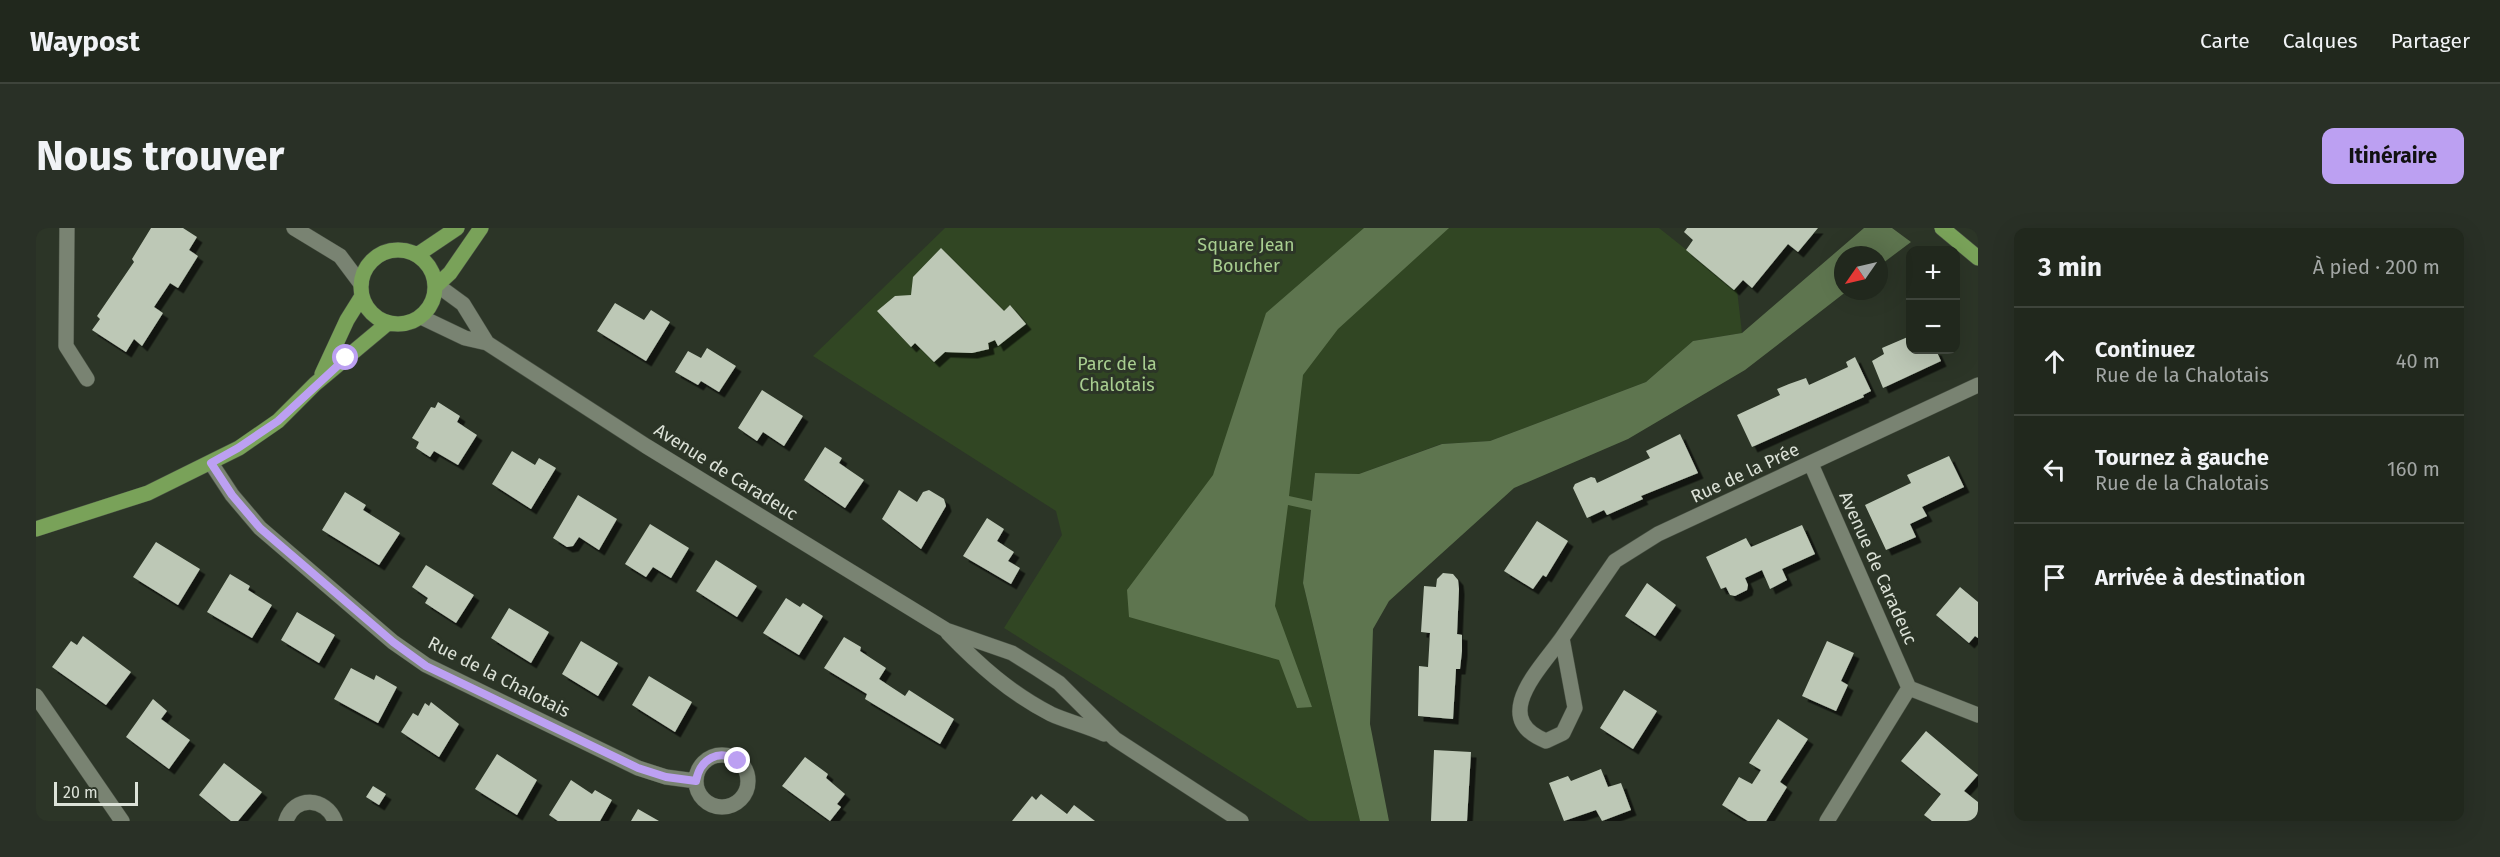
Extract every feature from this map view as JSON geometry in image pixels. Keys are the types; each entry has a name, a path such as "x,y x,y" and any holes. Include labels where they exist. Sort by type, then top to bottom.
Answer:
{"main road":[{"path":"417,255 458,228"},
{"path":"437,285 450,273 481,228"},
{"path":"1942,228 1978,258"},
{"path":"315,384 361,290 363,272 377,255 399,249 417,255 429,265 437,285 434,299 421,317 399,324 388,323 376,318 367,308 361,290"},
{"path":"36,529 148,493 238,448 278,421 315,384 388,323"}],"street":[{"path":"67,228 66,346 87,379"},
{"path":"294,228 340,256 361,290"},
{"name":"Avenue de Caradeuc","path":"437,285 464,304 487,343"},
{"name":"Avenue de Caradeuc","path":"421,317 465,338 487,343 646,446 946,630 1012,653 1059,684 1115,739"},
{"name":"Rue de la Prée","path":"1562,638 1575,708 1563,733 1546,741 1529,734 1519,717 1522,696 1615,561 1658,534 1978,385"},
{"name":"Rue de la Chalotais","path":"211,463 232,495 260,528 393,642 426,666 638,768 666,777 696,781"},
{"name":"Avenue de Caradeuc","path":"1811,464 1909,688"},
{"name":"Avenue de Caradeuc","path":"946,630 985,671 1018,695 1054,715 1115,739 1241,821"},
{"path":"1827,821 1909,688 1978,715"},
{"path":"36,696 122,821"},
{"path":"286,821 297,806 310,802 328,809 335,821"}],"green space":[{"name":"Parc de la Chalotais","path":"945,228 1659,228 1737,290 1742,333 1693,341 1646,382 1490,441 1441,444 1359,474 1315,473 1303,583 1360,821 1309,821 1004,628 1062,535 1056,511 813,356"}],"shaded area":[{"path":"1364,228 1449,228 1338,329 1303,375 1289,496 1312,501 1315,473 1359,474 1442,444 1490,441 1646,382 1693,341 1742,333 1834,254 1835,300 1745,370 1628,439 1514,488 1389,601 1373,629 1370,724 1389,821 1360,821 1303,583 1311,510 1288,505 1275,606 1312,707 1297,708 1279,660 1129,617 1127,590 1213,475 1266,313"},
{"path":"1864,228 1892,228 1911,242 1888,259 1888,246 1843,246"}],"building":[{"path":"151,228 183,228 197,237 189,250 198,256 178,288 170,283 154,307 163,313 142,346 134,339 126,352 92,330 100,319 97,316 134,262 132,259"},
{"path":"1687,228 1818,228 1798,252 1788,244 1752,288 1743,280 1734,290 1686,250 1693,240 1684,232"},
{"path":"941,248 1004,311 1010,305 1026,324 998,346 995,340 988,343 989,349 972,353 945,352 934,362 915,343 911,347 877,311 895,296 911,295 913,277"},
{"path":"615,303 644,320 651,310 670,322 646,361 597,331"},
{"path":"1906,338 1906,354 1938,354 1941,361 1883,388 1872,361 1884,354 1882,348"},
{"path":"707,348 736,366 719,392 701,381 698,385 675,372 688,351 701,358"},
{"path":"1855,357 1871,391 1863,395 1864,397 1752,447 1737,415 1780,395 1777,389 1806,378 1809,385 1848,367 1846,362"},
{"path":"762,390 803,416 784,446 763,432 757,441 738,428"},
{"path":"438,402 460,416 457,422 477,435 458,465 434,451 430,457 416,448 419,442 412,438 431,407 435,408"},
{"path":"1680,434 1698,473 1641,496 1643,499 1607,515 1604,510 1587,518 1573,488 1575,484 1591,477 1595,478 1597,483 1650,458 1646,451"},
{"path":"825,447 842,458 839,463 864,480 845,508 804,480"},
{"path":"512,451 535,465 539,458 556,468 531,509 492,484"},
{"path":"1949,456 1964,487 1922,507 1927,516 1910,524 1916,537 1886,550 1865,505 1911,483 1907,475"},
{"path":"899,490 917,502 923,492 929,490 944,499 946,506 921,549 882,519"},
{"path":"345,492 366,505 363,510 400,533 379,565 322,530"},
{"path":"578,495 617,519 599,550 579,537 573,546 567,547 553,538"},
{"path":"987,518 1004,529 997,541 1014,552 1008,561 1020,568 1011,584 963,556"},
{"path":"1537,521 1568,541 1546,577 1543,575 1533,589 1504,571"},
{"path":"650,524 689,548 671,578 653,567 646,577 625,564"},
{"path":"1802,525 1815,554 1782,569 1787,580 1770,589 1762,570 1745,578 1748,585 1747,590 1735,596 1730,595 1726,587 1721,589 1706,557 1746,538 1751,547"},
{"path":"156,542 200,569 178,605 133,577"},
{"path":"716,560 757,586 737,617 696,591"},
{"path":"426,565 474,595 456,623 425,603 428,598 412,587"},
{"path":"1443,573 1453,574 1458,580 1459,589 1457,634 1462,635 1462,651 1460,669 1456,669 1453,719 1418,716 1419,666 1428,667 1430,633 1421,632 1424,586 1436,587 1437,579"},
{"path":"230,574 250,586 248,590 272,605 252,638 207,612"},
{"path":"1647,583 1676,605 1655,636 1625,616"},
{"path":"1960,587 1978,602 1978,638 1975,636 1969,643 1936,615"},
{"path":"786,598 800,607 803,603 823,616 799,655 763,633"},
{"path":"509,608 549,632 531,663 491,638"},
{"path":"297,612 335,635 319,663 281,640"},
{"path":"83,636 131,672 106,705 52,667 71,641 77,645"},
{"path":"844,637 861,647 860,651 886,668 879,679 905,696 909,690 954,719 940,744 865,699 867,694 824,668"},
{"path":"581,641 618,663 598,696 562,674"},
{"path":"1827,641 1854,653 1841,681 1848,685 1836,711 1802,696"},
{"path":"351,668 374,680 376,675 397,687 378,723 334,699"},
{"path":"649,676 692,702 675,732 632,705"},
{"path":"1624,690 1657,711 1633,749 1600,728"},
{"path":"153,699 167,711 161,719 190,740 169,769 126,737"},
{"path":"431,702 459,724 439,757 401,732 413,713 418,716 425,703 429,706"},
{"path":"1778,719 1808,739 1780,782 1787,787 1766,821 1748,821 1722,805 1739,777 1752,784 1761,770 1749,763"},
{"path":"1926,731 1978,775 1964,791 1978,802 1978,821 1932,821 1924,815 1941,794 1901,761"},
{"path":"1434,750 1471,752 1467,821 1431,821"},
{"path":"497,754 537,780 517,815 475,789"},
{"path":"805,757 828,774 826,778 845,794 837,804 841,807 830,821 782,786"},
{"path":"224,763 262,792 238,821 231,821 199,795"},
{"path":"1601,769 1608,787 1621,783 1631,810 1602,821 1596,810 1564,821 1549,783 1568,776 1571,781"},
{"path":"571,780 592,794 595,790 612,800 600,821 558,821 549,815"},
{"path":"373,786 386,794 379,805 366,797"},
{"path":"1041,794 1067,814 1074,805 1095,821 1012,821 1032,796 1036,800"},
{"path":"638,809 659,821 631,821"}],"route":[{"path":"346,358 315,384 278,421 211,463 239,505 260,528 393,642 426,666 638,768 666,777 696,781 699,768 714,756 727,756 738,761"}],"park label":[{"name":"Square Jean Boucher","path":"1246,255"}]}
